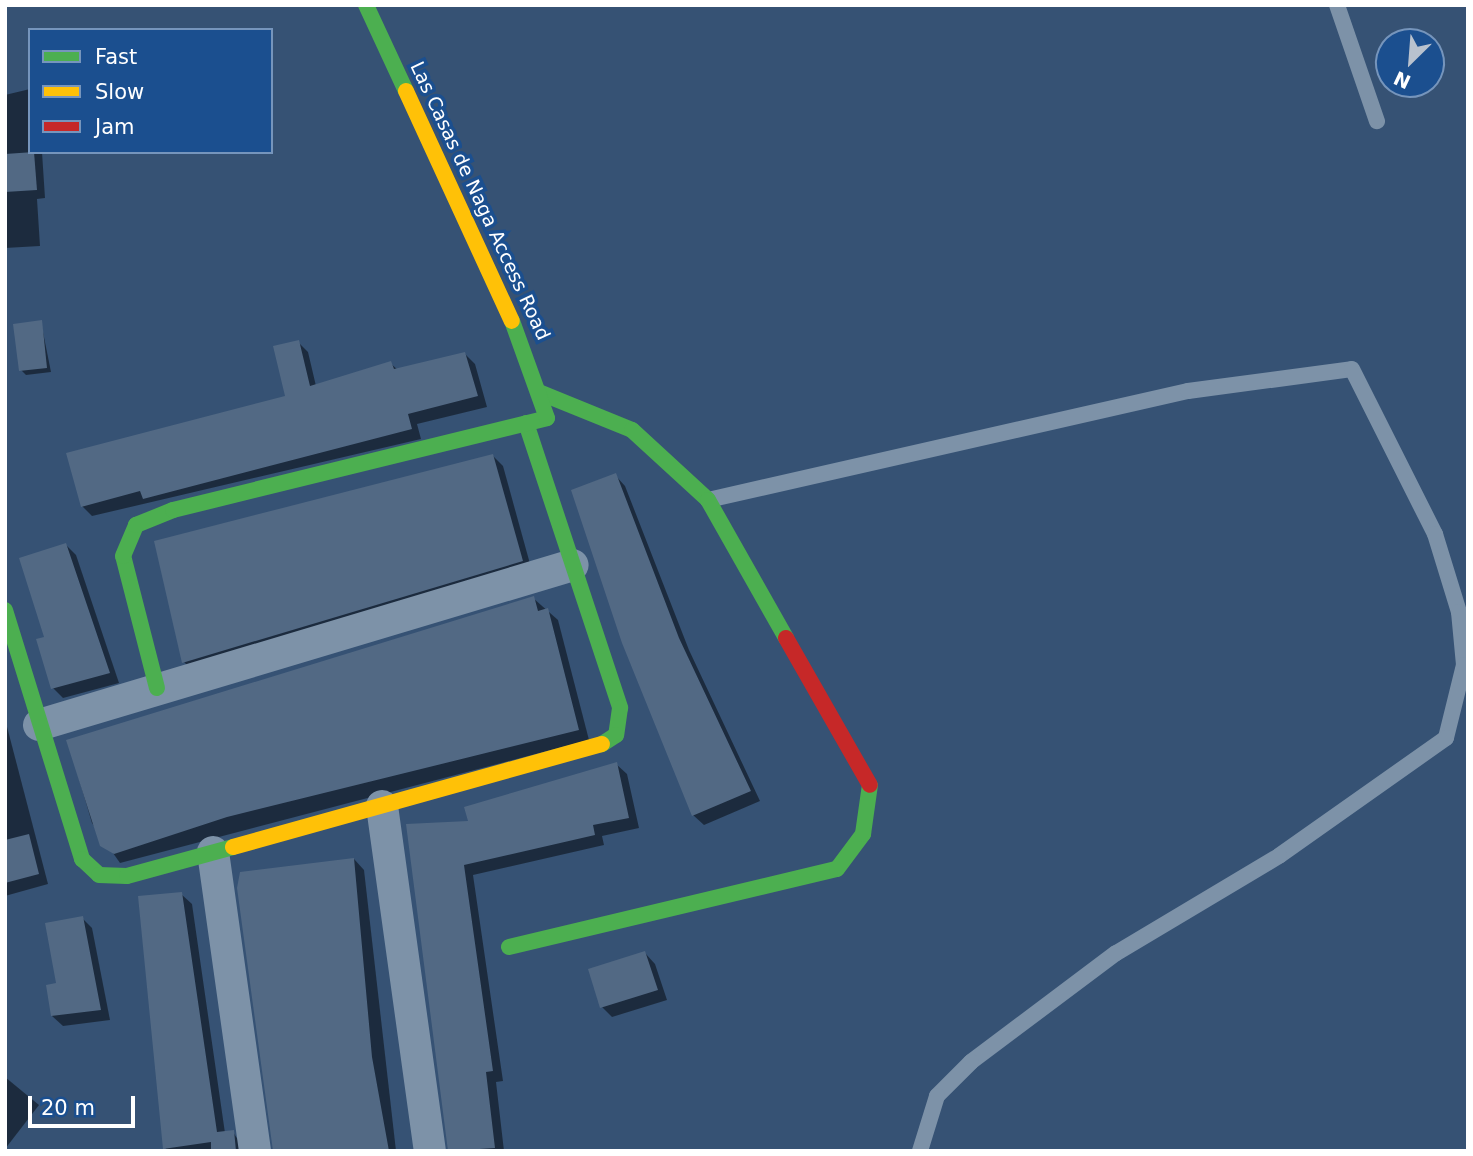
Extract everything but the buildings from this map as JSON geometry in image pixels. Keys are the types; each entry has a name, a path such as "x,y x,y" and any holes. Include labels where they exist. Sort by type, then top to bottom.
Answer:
{"street":[{"name":"Las Casas de Naga Access Road","path":"366,5 541,393 547,418 526,423"},
{"path":"509,947 837,869 863,834 871,788 708,500 632,430 541,393"},
{"path":"5,610 70,831 82,859 99,875 127,876 596,748 616,735 620,708 526,423 173,510 136,525 123,556 157,688"},
{"path":"39,725 573,565"},
{"path":"382,806 430,1151"},
{"path":"213,852 255,1151"}],"lane":[{"path":"1337,5 1377,121"},
{"path":"708,500 1188,391 1352,369 1435,534 1459,612 1464,664 1446,738 1279,856 1116,953 971,1062 937,1096 920,1151"}],"traffic: fast":[{"path":"366,5 406,91"},
{"path":"157,688 123,556 136,525 173,510 547,418 512,321"},
{"path":"541,393 632,430 708,500 786,638"},
{"path":"526,423 620,708 616,735 602,744"},
{"path":"5,610 82,859 99,875 127,876 233,847"},
{"path":"509,947 837,869 863,834 870,785"}],"traffic: slow":[{"path":"406,91 512,321"},
{"path":"233,847 602,744"}],"traffic: jam":[{"path":"786,638 870,785"}]}
